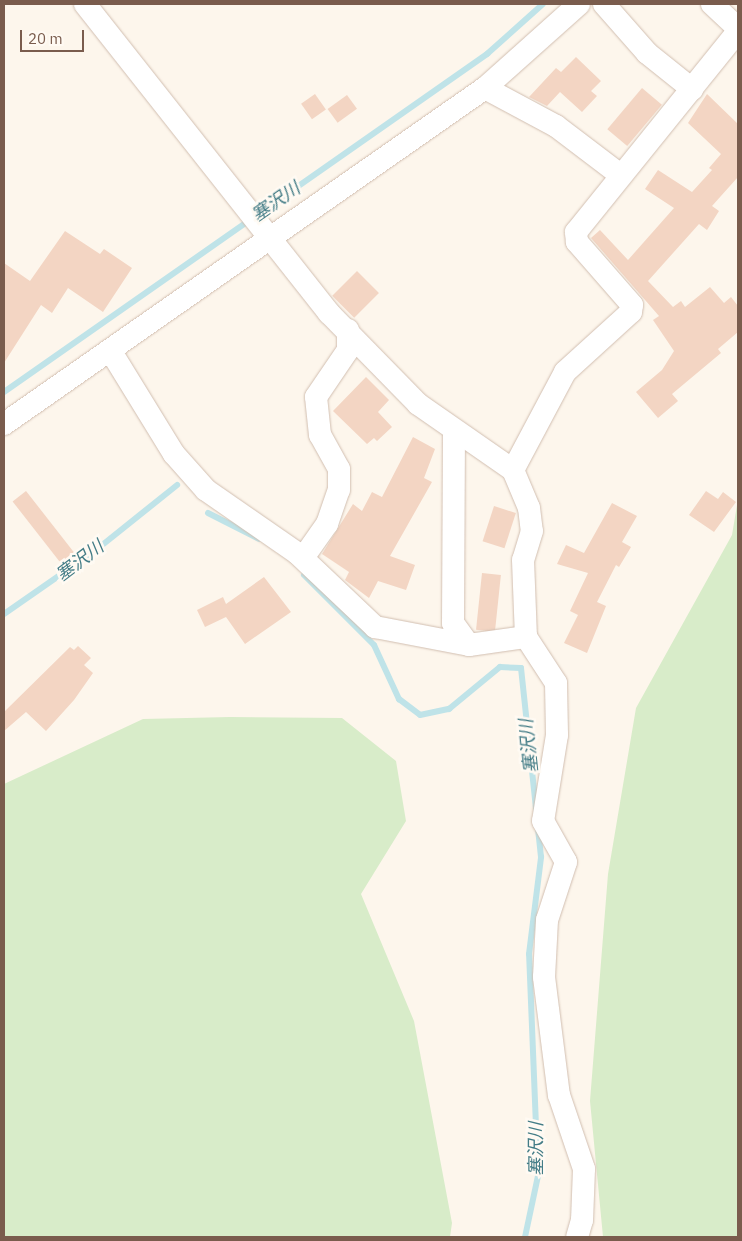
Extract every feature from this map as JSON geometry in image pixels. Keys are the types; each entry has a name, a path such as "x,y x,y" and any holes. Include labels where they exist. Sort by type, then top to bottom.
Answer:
{"street":[{"path":"85,4 329,313 348,330 418,404 454,432 513,470 529,508 532,532 523,560 526,637 556,683 557,735 543,822 566,862 547,920 544,977 559,1095 584,1169 582,1220 577,1237"},
{"path":"4,424 485,88 579,4"},
{"path":"604,4 647,53 692,89"},
{"path":"513,470 565,372 631,312 632,305 577,242 576,232 619,174 692,89 738,29 712,4"},
{"path":"485,88 556,126 619,174"},
{"path":"303,558 327,524 339,490 339,469 320,435 316,397 348,350 348,330"},
{"path":"110,350 174,454 206,490 303,558 375,627 469,645 526,637"},
{"path":"454,432 453,623 469,645"}],"green space":[{"path":"738,499 738,1237 603,1237 590,1101 608,874 636,708 732,535"},
{"path":"230,717 342,718 396,761 406,821 361,894 414,1021 452,1223 450,1237 4,1237 4,784 143,719"}],"building":[{"path":"576,57 601,81 591,91 597,96 582,112 560,92 547,106 529,97 556,68 561,72"},
{"path":"642,88 662,105 627,146 607,129"},
{"path":"315,94 326,110 312,119 301,104"},
{"path":"707,94 738,124 738,177 712,206 719,211 707,230 699,224 648,281 673,307 681,301 685,307 710,287 724,303 731,297 738,306 738,332 718,349 721,353 672,394 678,401 658,418 636,392 662,370 674,351 653,320 659,316 591,238 600,230 628,260 674,208 645,189 658,170 692,192 712,170 709,168 721,154 688,123"},
{"path":"347,95 357,109 338,123 328,109"},
{"path":"65,231 100,254 104,249 132,268 103,312 68,288 52,313 41,305 4,363 4,263 30,281"},
{"path":"357,271 379,293 354,318 332,296"},
{"path":"366,377 389,400 378,412 392,427 377,441 374,438 367,444 333,411"},
{"path":"413,437 435,449 424,478 432,482 390,556 415,565 406,590 378,581 369,598 345,580 349,572 322,554 353,504 362,511 372,492 382,497"},
{"path":"26,491 75,554 62,565 13,501"},
{"path":"706,491 718,499 723,492 736,502 714,532 689,515"},
{"path":"612,503 637,516 622,542 631,547 619,567 616,565 597,602 606,606 587,653 564,643 578,615 570,611 588,573 557,564 566,545 584,553"},
{"path":"494,506 516,513 504,548 483,541"},
{"path":"482,573 501,575 495,632 476,630"},
{"path":"264,577 291,612 245,644 226,617 205,627 197,610 223,597 226,604"},
{"path":"78,646 91,658 84,665 93,673 74,700 46,731 26,712 4,731 4,712 70,647 74,650"}],"waterway":[{"name":"塞沢川","path":"4,392 487,54 543,4"},
{"name":"塞沢川","path":"4,614 96,550 177,485"},
{"name":"塞沢川","path":"208,513 259,539"},
{"name":"塞沢川","path":"304,575 374,645 399,699 420,715 449,709 500,667 521,668 536,809"},
{"name":"塞沢川","path":"525,1237 538,1176 529,954 541,857 538,829"}]}
